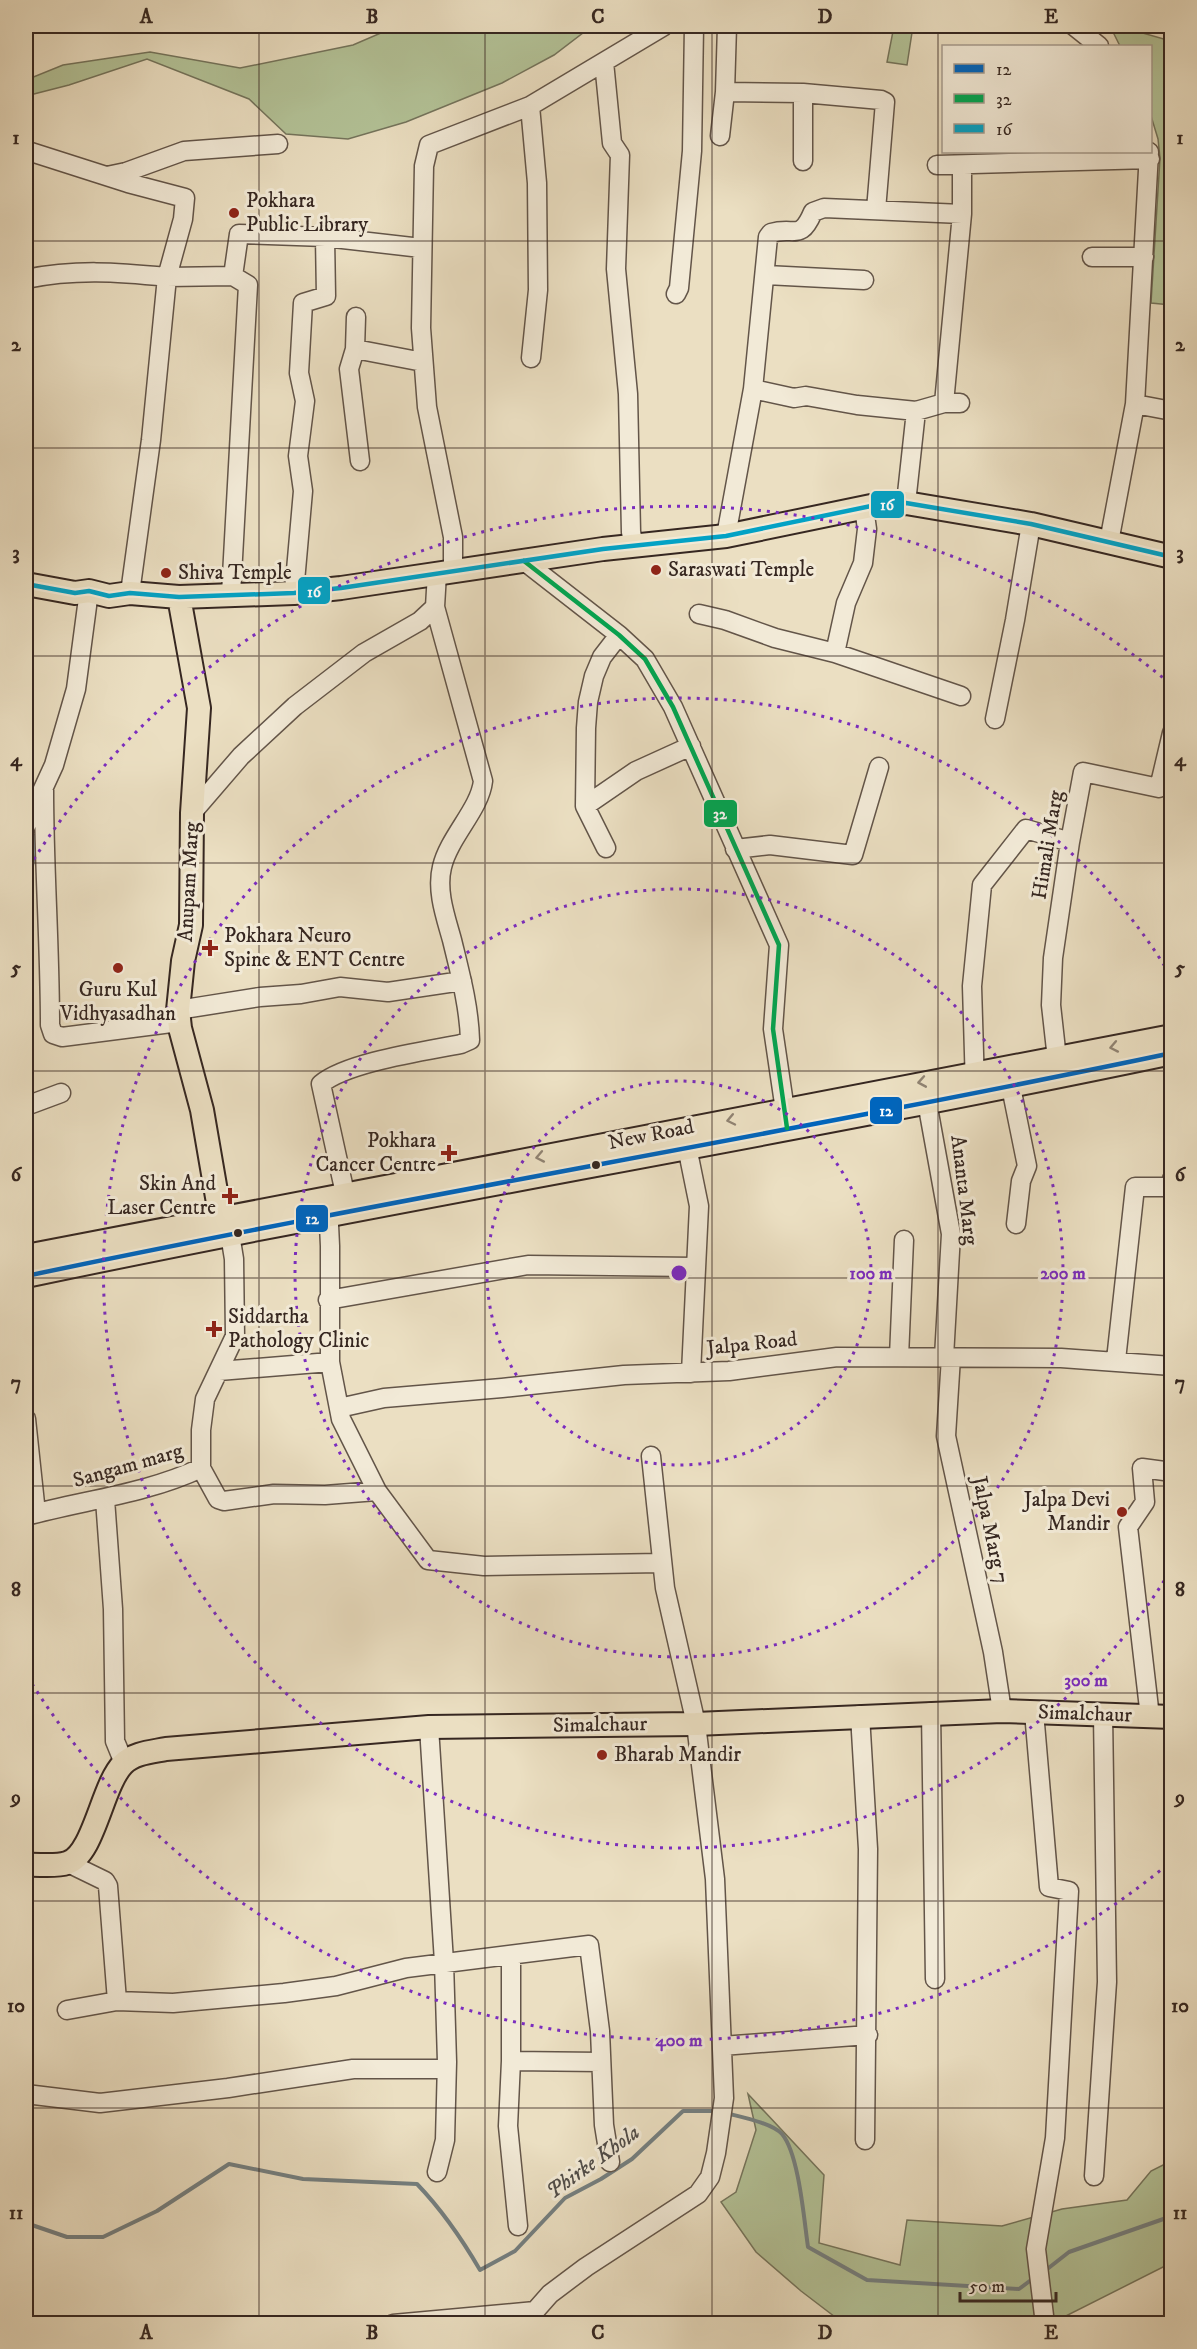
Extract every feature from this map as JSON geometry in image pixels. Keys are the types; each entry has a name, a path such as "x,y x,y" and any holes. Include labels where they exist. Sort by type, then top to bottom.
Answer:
{"main road":[{"path":"26,584 75,593 89,591 109,596 130,593 178,597 294,593 634,546 726,536 864,508 906,503 1031,524 1172,557"},
{"name":"Anupam Marg","path":"178,597 199,708 192,813 191,925 183,961 179,1016 202,1110 225,1226"},
{"name":"New Road","path":"786,1118 927,1102 975,1083 1057,1059 1172,1036"},
{"name":"New Road","path":"26,1256 225,1226 975,1083 1011,1086 1172,1053"},
{"name":"New Road","path":"26,1276 225,1226"},
{"name":"Simalchaur","path":"124,1763 142,1753 166,1749 429,1727 696,1724 860,1715 1002,1711 1161,1717"},
{"path":"26,1865 68,1863 85,1847 108,1791 124,1763"}],"street":[{"path":"192,813 241,756 295,706 364,653 420,621 435,607 453,537 427,407 423,362 420,290 424,166 429,145 530,106 664,26"},
{"path":"676,294 679,288 692,151 694,26"},
{"path":"720,136 725,92 727,26"},
{"path":"1074,26 1098,45"},
{"path":"604,62 612,143 620,155 616,269 628,394 634,546"},
{"path":"725,92 803,93 885,102 876,210"},
{"path":"803,93 803,161"},
{"path":"530,106 537,183 538,278 531,358"},
{"path":"107,176 126,172 184,151 278,144"},
{"path":"31,152 185,198 183,219 167,277 152,440 130,593"},
{"path":"937,165 962,165 1008,158 1149,155 1135,404 1109,542"},
{"path":"753,389 794,398 806,396 856,405 916,411 952,403 962,214 962,165"},
{"path":"726,536 753,389 768,237 771,233 802,230 807,226 813,212 818,209 962,214"},
{"path":"233,276 239,234 324,237 422,248"},
{"path":"294,593 303,491 298,456 305,400 299,373 303,303 326,296 324,237"},
{"path":"1092,257 1144,257"},
{"path":"26,279 59,272 116,272 167,277 233,276 248,285 231,594"},
{"path":"766,275 864,280"},
{"path":"356,318 355,349 349,369 360,461"},
{"path":"355,349 423,362"},
{"path":"1135,404 1172,411"},
{"path":"906,503 916,411"},
{"path":"835,653 846,603 863,563 867,529 864,508"},
{"path":"994,720 1016,620 1031,524"},
{"path":"524,561 619,635 645,659 660,681 691,746 778,945 773,1029 786,1118"},
{"path":"26,826 54,765 76,689 89,591"},
{"path":"435,607 483,781 482,790 454,837 441,869 442,902 462,981 470,1040 461,1044 368,1064 328,1078 321,1084 336,1205 330,1246 328,1300 330,1362 341,1419 377,1491 428,1560 484,1566 661,1563"},
{"path":"699,614 725,620 775,638 835,653 961,696"},
{"path":"606,848 585,806 588,702 594,676 602,657 619,635"},
{"name":"Himali Marg","path":"1057,1059 1051,1005 1053,958 1083,772 1159,788 1172,733"},
{"path":"585,806 636,771 691,746"},
{"path":"735,849 770,846 853,855 879,766"},
{"path":"44,790 44,866 50,941 50,1025 53,1034 62,1037 179,1016 260,997 301,994 340,987 388,992 462,981"},
{"path":"975,1083 972,986 982,885 1026,829 1070,842"},
{"path":"1011,1086 1027,1166 1021,1181 1016,1224"},
{"path":"26,1106 61,1093"},
{"name":"Ananta Marg","path":"927,1102 932,1119 951,1234 948,1357"},
{"path":"685,1139 699,1206 691,1372"},
{"path":"1116,1360 1135,1186 1170,1187 1172,1179"},
{"name":"Sangam marg","path":"31,1514 105,1499 182,1477 201,1468 201,1430 205,1399 235,1336 234,1259 225,1226"},
{"path":"899,1357 904,1240"},
{"path":"328,1300 528,1264 695,1267"},
{"name":"Jalpa Marg 7","path":"948,1357 946,1436 993,1652 1002,1711"},
{"name":"Jalpa Road","path":"339,1408 384,1398 624,1374 729,1371 837,1358 1061,1358 1116,1360 1172,1366"},
{"path":"219,1371 330,1362"},
{"path":"26,1419 31,1514"},
{"path":"393,2324 535,2318 550,2294 586,2267 698,2194 710,2177 717,2153 724,2098 715,1879 696,1724 661,1563 651,1456"},
{"path":"201,1468 218,1499 224,1501 274,1494 325,1495 377,1491"},
{"path":"1161,1717 1128,1527 1145,1502 1142,1468 1172,1472"},
{"path":"105,1499 113,1609 115,1741 124,1763"},
{"path":"931,1712 935,1979"},
{"path":"1034,1712 1049,1887 1069,1891 1055,2138 1036,2249 1045,2324"},
{"path":"1094,2176 1107,1982 1103,1714"},
{"path":"860,1715 868,1849 868,2036 865,2140"},
{"path":"429,1727 444,1962 446,2069 445,2140 437,2172"},
{"path":"68,1863 105,1881 108,1886 117,2001"},
{"path":"67,2010 117,2001 173,2003 284,1993 336,1986 401,1969 444,1962 511,1956 589,1945 601,2062 604,2125 610,2162"},
{"path":"511,1956 511,2061 508,2126 518,2226"},
{"path":"722,2046 868,2036"},
{"path":"511,2061 601,2062"},
{"path":"26,2094 100,2103 228,2088 353,2069 446,2069"}],"green space":[{"path":"397,26 592,26 554,55 502,83 406,122 348,139 286,134 249,99 147,59 69,85 26,96 26,80 63,65 150,52 240,68 353,45"},
{"path":"894,26 913,26 907,65 887,62"},
{"path":"1110,26 1118,26 1171,41 1171,305 1151,303 1160,158 1158,139 1152,119 1152,45 1120,45"},
{"path":"748,2094 824,2175 819,2243 900,2265 907,2220 1002,2226 1062,2209 1127,2200 1151,2171 1171,2161 1171,2263 1052,2323 843,2323 756,2252 721,2202 736,2192 756,2130"}],"water":[{"path":"30,833 39,836 30,883 26,881 26,841"}],"waterway":[{"name":"Phirke Khola","path":"26,2223 67,2237 103,2237 157,2211 229,2164 303,2179 417,2184 451,2225 480,2270 515,2251 565,2198 632,2159 683,2111 716,2111"},
{"name":"Phirke Khola","path":"726,2113 764,2124 782,2134 788,2143 797,2171 808,2247 867,2280 1019,2289 1035,2277"},
{"name":"Phirke Khola","path":"1046,2270 1069,2252 1172,2216"}],"transit line":[{"name":"16","path":"26,584 75,593 89,591 109,596 130,593 179,597 294,593 603,549 726,536 876,505 906,503 1031,524 1172,557"},
{"name":"32","path":"524,561 619,635 645,659 673,707 779,945 773,1029 787,1128"},
{"name":"12","path":"26,1276 1172,1053"}],"place":[{"name":"Pokhara Public Library","path":"234,213"},
{"name":"Saraswati Temple","path":"656,570"},
{"name":"Shiva Temple","path":"166,573"},
{"name":"Pokhara Neuro Spine & ENT Centre","path":"210,948"},
{"name":"Guru Kul Vidhyasadhan","path":"118,968"},
{"name":"Pokhara Cancer Centre","path":"449,1153"},
{"name":"Skin And Laser Centre","path":"230,1196"},
{"name":"Siddartha Pathology Clinic","path":"214,1329"},
{"name":"Jalpa Devi Mandir","path":"1122,1512"},
{"name":"Bharab Mandir","path":"602,1755"}]}
